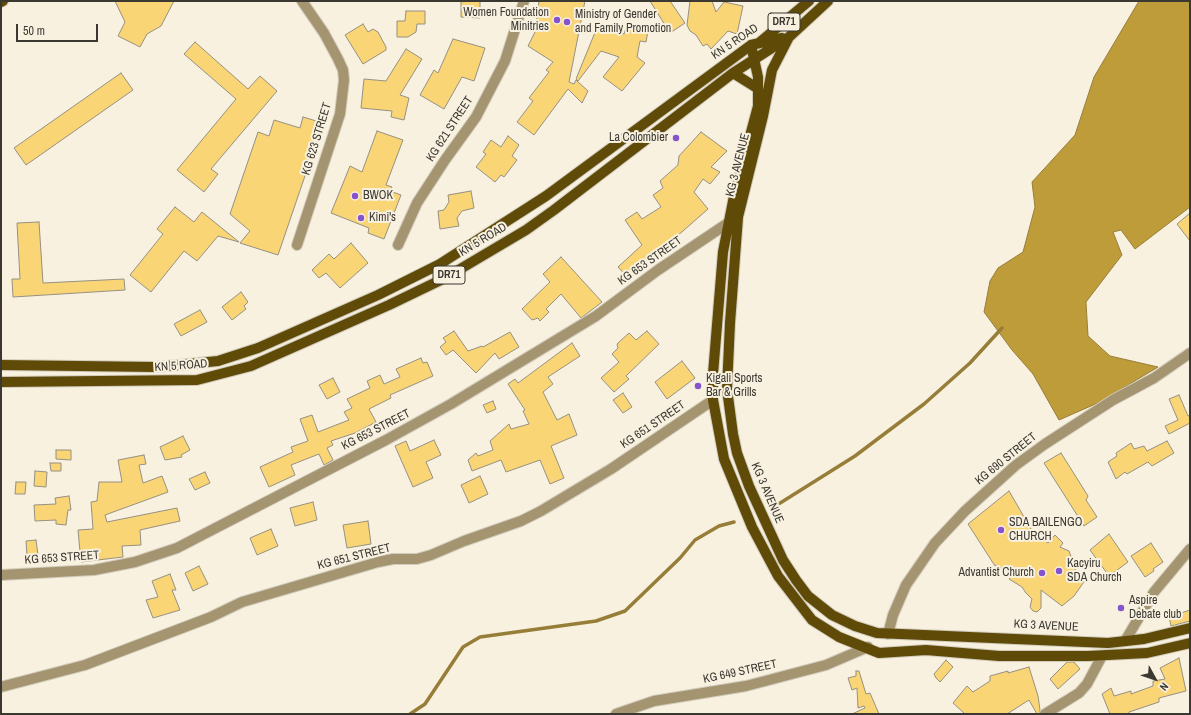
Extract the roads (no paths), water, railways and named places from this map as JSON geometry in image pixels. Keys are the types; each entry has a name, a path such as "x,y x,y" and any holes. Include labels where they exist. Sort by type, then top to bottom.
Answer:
{"main road":[{"name":"KN 5 ROAD","path":"1,365 155,367 204,363 234,357 315,324 440,264 512,219 558,188 755,44 809,1"},
{"name":"KN 5 ROAD","path":"1,382 197,380 251,366 389,305 444,278 526,230 597,178 733,73 789,37 828,1"},
{"path":"755,44 789,37"},
{"name":"KG 3 AVENUE","path":"789,37 772,70 763,116 738,217 730,323 727,389 737,453 749,486 783,560 808,596 832,615 855,626 877,633 1108,643 1144,639 1190,628"},
{"name":"KG 3 AVENUE","path":"755,44 755,58 758,77 758,106 722,252 713,374 713,400 724,459 752,527 778,576 812,620 839,637 868,647 879,653 926,650 999,656 1102,656 1147,653 1190,642"},
{"path":"733,73 757,88"}],"street":[{"name":"KG 623 STREET","path":"297,245 340,114 344,80 343,70 338,59 324,33 302,1"},
{"name":"KG 621 STREET","path":"398,245 417,204 445,160 476,117 505,61 524,1"},
{"name":"KG 653 STREET","path":"1,575 94,570 135,562 177,548 386,440 451,404 596,316 658,270 728,223"},
{"name":"KG 690 STREET","path":"888,634 893,615 906,584 935,543 965,511 1016,465 1045,444 1113,400 1154,378 1190,353"},
{"name":"KG 651 STREET","path":"1,687 85,665 211,617 242,602 378,562 431,555 464,541 521,521 541,511 611,469 713,400"},
{"path":"1125,641 1154,592 1190,549"},
{"name":"KG 649 STREET","path":"616,714 654,701 746,686 826,665 868,647"},
{"path":"1045,714 1079,693 1087,684 1102,656"}],"waterway":[{"path":"777,505 855,456 924,404 970,363 1002,328"},
{"path":"410,714 425,704 463,647 480,637 596,621 625,611 680,558 695,540 719,526 734,522"}],"place":[{"name":"Women Foundation Minitries","path":"557,20"},
{"name":"Ministry of Gender and Family Promotion","path":"567,22"},
{"name":"La Colombier","path":"676,138"},
{"name":"BWOK","path":"355,196"},
{"name":"Kimi's","path":"361,218"},
{"name":"Kigali Sports Bar & Grills","path":"698,386"},
{"name":"SDA BAILENGO CHURCH","path":"1001,530"},
{"name":"Kacyiru SDA Church","path":"1059,571"},
{"name":"Advantist Church","path":"1042,573"},
{"name":"Aspire Debate club","path":"1121,608"}]}
